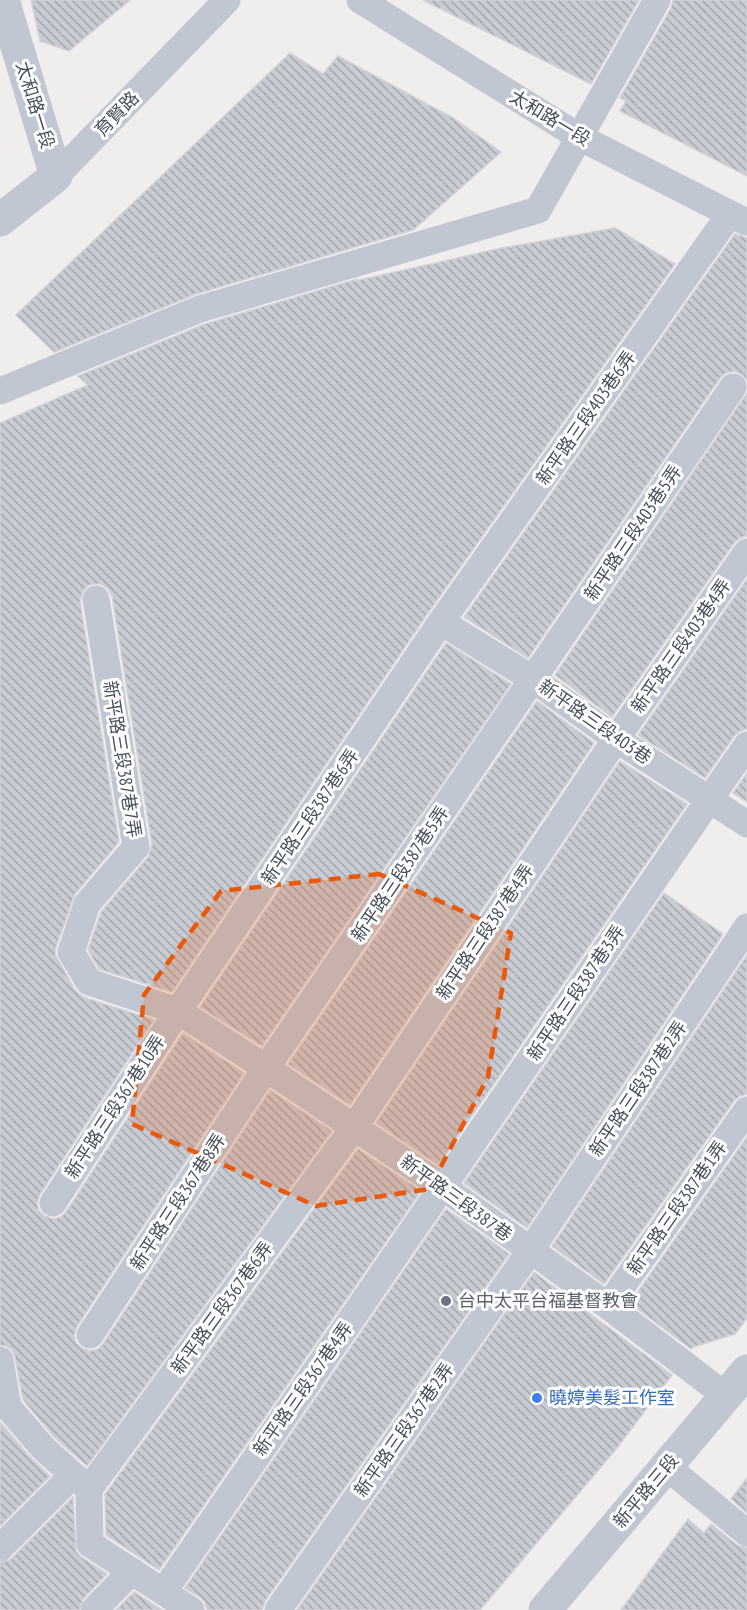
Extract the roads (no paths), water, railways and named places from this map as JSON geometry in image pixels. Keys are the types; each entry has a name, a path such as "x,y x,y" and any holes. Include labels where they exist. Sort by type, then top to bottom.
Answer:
{"street":[{"name":"太和路一段","path":"3,0 56,176"},
{"name":"育賢路","path":"0,220 56,176"},
{"name":"新平路三段","path":"545,1610 747,1371"}],"lane":[{"name":"育賢路","path":"56,176 227,0"},
{"name":"太和路一段","path":"360,0 581,138 739,218"},
{"path":"0,391 200,309 537,210 581,138 657,0"},
{"name":"新平路三段403巷6弄","path":"441,622 739,218"},
{"name":"新平路三段403巷5弄","path":"533,679 733,387"},
{"name":"新平路三段403巷4弄","path":"616,739 747,552"},
{"name":"新平路三段387巷7弄","path":"96,599 136,847 87,904 71,952 89,982 178,1011"},
{"name":"新平路三段403巷","path":"441,622 533,679 616,739 747,824"},
{"name":"新平路三段387巷6弄","path":"178,1011 441,622"},
{"name":"新平路三段387巷5弄","path":"266,1068 533,679"},
{"name":"新平路三段387巷4弄","path":"355,1126 616,739"},
{"name":"新平路三段387巷3弄","path":"443,1187 747,745"},
{"name":"新平路三段387巷2弄","path":"530,1251 747,927"},
{"name":"新平路三段387巷","path":"178,1011 355,1126 443,1187 608,1306 726,1396"},
{"name":"新平路三段367巷10弄","path":"53,1203 178,1011"},
{"name":"新平路三段367巷8弄","path":"90,1335 266,1068"},
{"name":"新平路三段387巷1弄","path":"608,1306 747,1110"},
{"name":"新平路三段367巷6弄","path":"0,1548 81,1482 355,1126"},
{"name":"新平路三段367巷4弄","path":"164,1591 443,1187"},
{"name":"新平路三段367巷2弄","path":"278,1610 530,1251"},
{"path":"0,1360 9,1407 44,1449 81,1482 90,1544 191,1610"},
{"path":"667,1467 747,1533"},
{"path":"94,1610 132,1571"}],"place":[{"name":"台中太平台福基督教會","path":"446,1301"},
{"name":"曉婷美髮工作室","path":"537,1398"}]}
